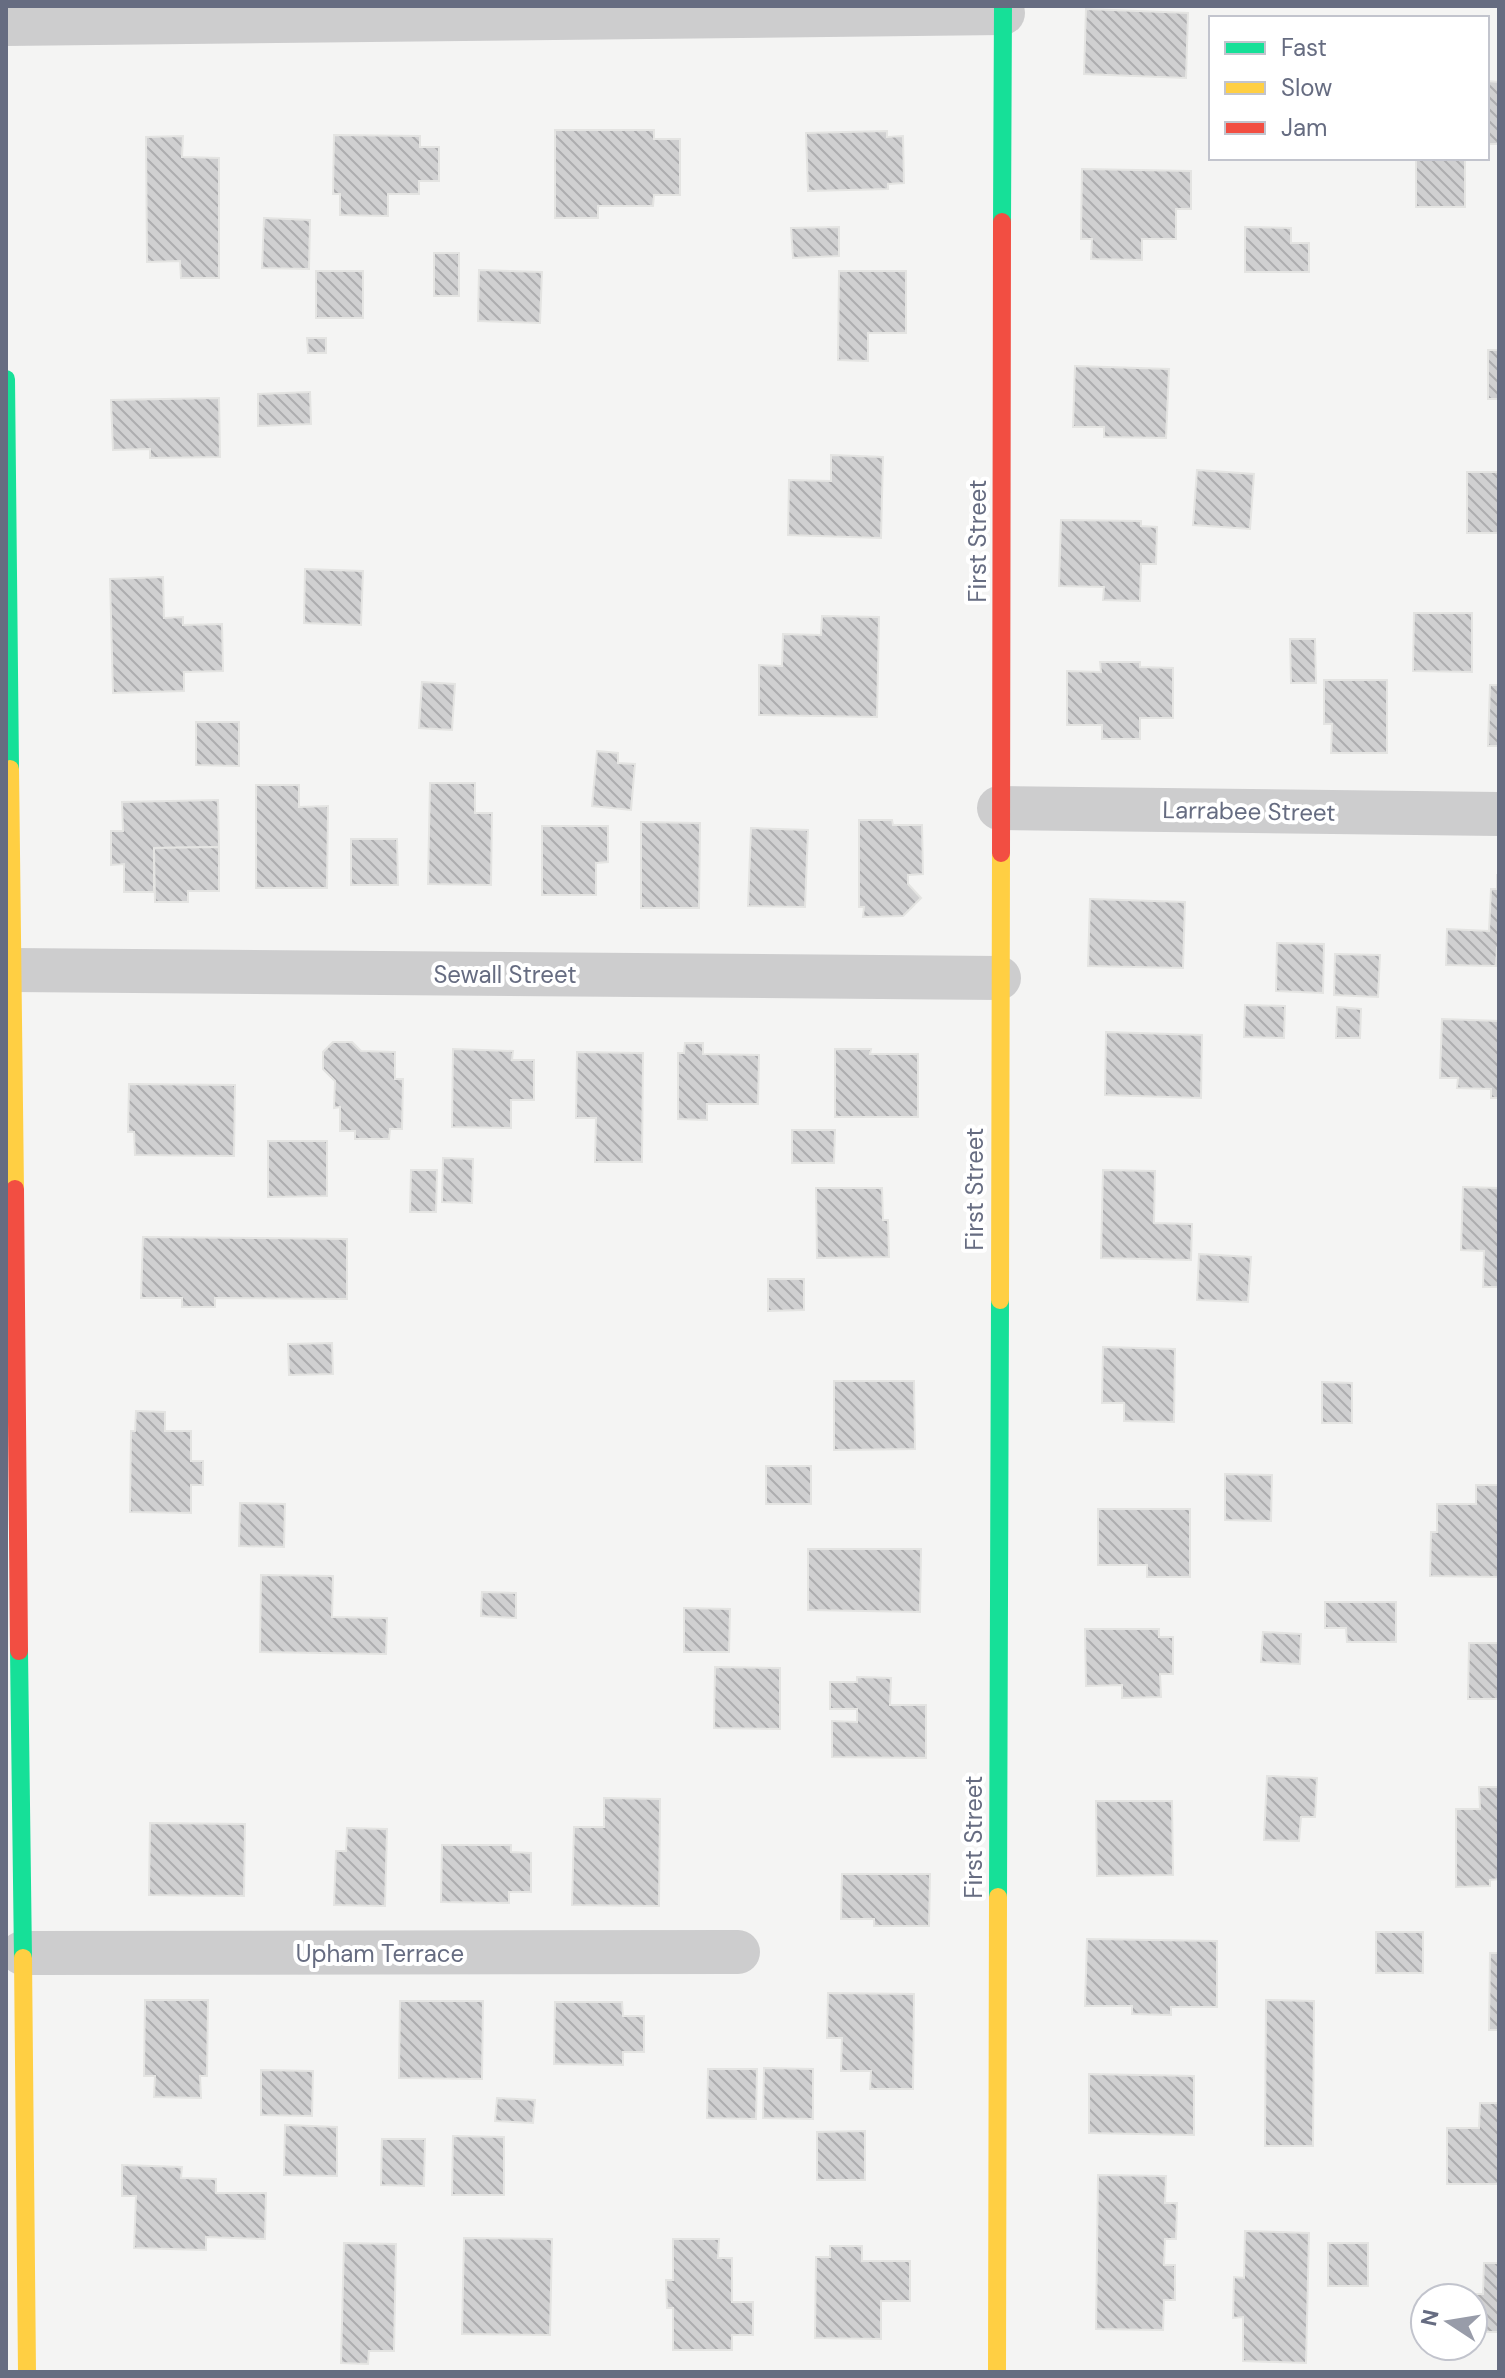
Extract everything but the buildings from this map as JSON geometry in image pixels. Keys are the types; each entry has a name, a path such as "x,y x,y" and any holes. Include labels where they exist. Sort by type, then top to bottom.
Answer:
{"street":[{"path":"6,24 1003,9"},
{"name":"First Street","path":"997,2372 1003,9"},
{"path":"6,379 27,2372"},
{"name":"Larrabee Street","path":"999,808 1499,814"},
{"name":"Sewall Street","path":"12,970 999,978"},
{"name":"Upham Terrace","path":"22,1953 738,1952"}],"traffic: fast":[{"path":"1002,222 1003,6"},
{"path":"6,379 10,769"},
{"path":"998,1897 1000,1300"},
{"path":"19,1651 23,1958"}],"traffic: slow":[{"path":"10,769 15,1189"},
{"path":"1000,1300 1001,853"},
{"path":"997,2372 998,1897"},
{"path":"23,1958 27,2372"}],"traffic: jam":[{"path":"1001,853 1002,222"},
{"path":"15,1189 19,1651"}]}
